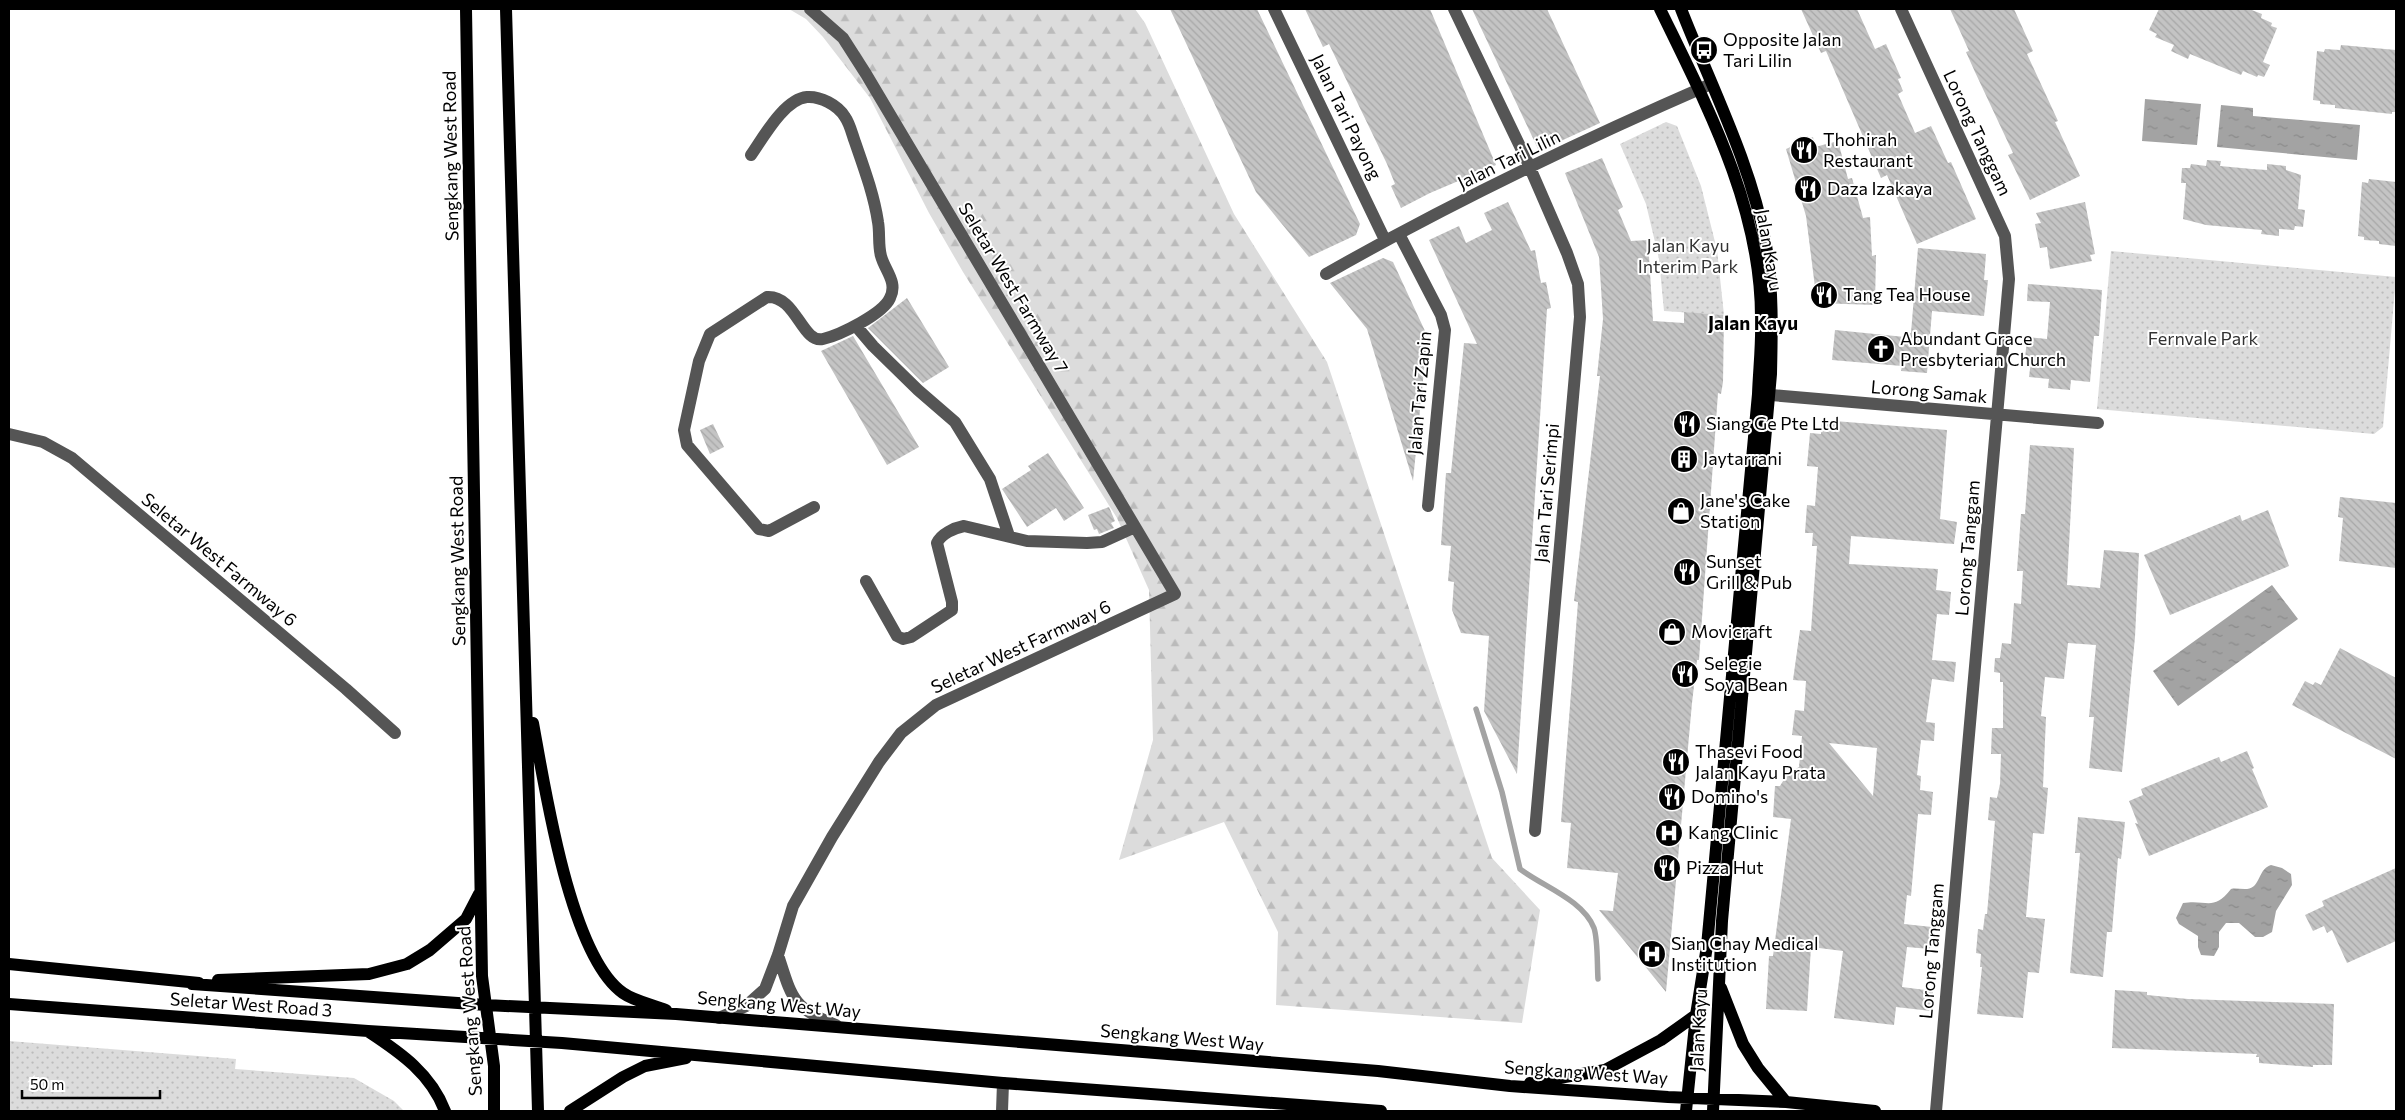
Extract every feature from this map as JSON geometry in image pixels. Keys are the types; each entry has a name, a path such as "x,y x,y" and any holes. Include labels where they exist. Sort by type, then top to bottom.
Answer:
{"main road":[{"name":"Sengkang West Road","path":"466,9 482,976 494,1066 494,1111"},
{"path":"506,9 538,1111"},
{"name":"Jalan Kayu","path":"1660,9 1705,87"},
{"name":"Jalan Kayu","path":"1681,9 1705,87 1733,166 1754,250 1762,316 1763,394 1722,921 1713,1105"},
{"name":"Jalan Kayu","path":"1686,1111 1696,1015 1707,946 1763,394"},
{"path":"526,686 554,834 587,946 603,973 624,994 676,1014"},
{"name":"Seletar West Road 3","path":"192,984 235,978 369,974 407,964 430,950 466,919 480,892"},
{"name":"Seletar West Road 3","path":"9,964 192,984 486,1005"},
{"path":"1720,984 1743,1044 1758,1068 1786,1102"},
{"name":"Seletar West Road 3","path":"9,1004 368,1031 490,1038"},
{"name":"Sengkang West Way","path":"486,1005 676,1014 1368,1070 1510,1086 1687,1098 1713,1105 1786,1102 1876,1111"},
{"path":"1510,1086 1605,1070 1661,1040 1696,1015"},
{"path":"368,1031 412,1062 440,1096 445,1111"},
{"path":"490,1038 701,1055 1003,1083 1381,1111"},
{"path":"570,1111 623,1077 645,1066 701,1055"}],"street":[{"name":"Seletar West Farmway 7","path":"810,9 843,38 1175,594"},
{"name":"Jalan Tari Payong","path":"1274,9 1385,240"},
{"name":"Jalan Tari Serimpi","path":"1454,9 1530,168 1567,253 1578,284 1580,317 1535,831"},
{"name":"Lorong Tanggam","path":"1901,9 2005,236 2009,279 1936,1111"},
{"name":"Jalan Tari Lilin","path":"1326,274 1385,240 1530,168 1705,87"},
{"path":"750,156 790,102 807,97 825,101 835,106 845,117 866,175 878,221 881,256 893,283 890,300 856,326 816,340 810,335 788,304 775,296 767,297 710,334 699,361 685,418 687,445 758,529 769,531 814,507"},
{"name":"Jalan Tari Zapin","path":"1399,234 1441,315 1446,330 1428,506"},
{"path":"856,326 873,346 918,390 955,422 990,479 1009,536"},
{"name":"Lorong Samak","path":"1763,394 2098,422"},
{"name":"Seletar West Farmway 6","path":"9,434 43,442 72,458 346,689 395,733"},
{"path":"866,581 897,636 903,639 911,637 952,610 952,602 937,543 939,538 964,526 1027,541 1095,543 1135,527"},
{"name":"Seletar West Farmway 6","path":"719,1018 746,1006 765,989 793,906 809,875 879,762 901,733 936,705 1175,594"},
{"path":"778,955 789,989 799,1006 811,1015 842,1028"},
{"path":"1002,1111 1003,1083"}],"green space":[{"path":"789,9 1135,9 1145,23 1234,214 1327,362 1492,858 1540,910 1522,1023 1276,1005 1278,932 1224,822 1119,860 1153,740 1149,590 1117,518 963,272 929,213 870,98 823,37 806,19"},
{"name":"Jalan Kayu Interim Park","path":"1666,122 1677,126 1701,186 1717,250 1724,315 1664,311 1659,259 1646,204 1620,144"},
{"name":"Fernvale Park","path":"2111,251 2396,277 2383,427 2374,434 2097,409"},
{"path":"9,1041 236,1059 235,1069 354,1078 394,1101 404,1111 9,1111"}],"water":[{"path":"2145,99 2201,104 2197,145 2142,141"},
{"path":"2221,105 2253,108 2253,116 2360,125 2357,160 2217,147"},
{"path":"2272,585 2298,619 2178,706 2153,671"},
{"path":"2271,865 2282,868 2291,874 2292,885 2276,911 2272,932 2263,937 2255,937 2239,923 2226,923 2219,932 2219,947 2214,956 2201,955 2198,947 2198,936 2179,924 2176,918 2183,903 2214,902 2225,896 2231,889 2251,888 2265,869"}],"building":[{"path":"1170,9 1257,9 1360,224 1356,235 1309,257 1256,192"},
{"path":"1305,9 1430,9 1496,165 1430,193 1401,208 1391,186 1395,184 1387,164 1329,44 1323,47"},
{"path":"1472,9 1547,9 1600,123 1539,151"},
{"path":"1801,9 1857,9 1875,49 1886,44 1901,78 1898,79 1903,91 1898,94 1915,133 1931,126 1948,163 1951,162 1976,219 1917,244 1887,175 1881,178 1826,51 1821,53"},
{"path":"1950,9 2014,9 2033,51 2027,54 2058,121 2055,122 2080,176 2030,200 2008,155 2013,153 1966,52 1969,51"},
{"path":"2159,9 2249,9 2262,14 2261,18 2272,23 2271,26 2277,28 2263,62 2270,65 2264,77 2258,75 2257,77 2243,71 2241,75 2190,54 2188,59 2171,51 2174,45 2155,37 2157,34 2149,30"},
{"path":"2341,45 2396,50 2396,112 2392,112 2392,114 2335,108 2335,105 2320,104 2320,101 2313,100 2317,51 2324,52 2325,49 2340,50"},
{"path":"1813,137 1815,147 1838,141 1848,179 1852,178 1863,218 1870,217 1872,256 1876,255 1875,305 1817,303 1806,216 1786,149"},
{"path":"1602,158 1623,207 1618,210 1631,241 1648,240 1653,321 1684,323 1684,312 1724,315 1723,382 1721,394 1718,393 1699,660 1697,660 1692,703 1666,992 1599,910 1613,911 1618,873 1567,868 1571,823 1561,822 1578,602 1574,601 1600,376 1597,376 1603,319 1599,257 1565,173"},
{"path":"2207,160 2221,161 2220,166 2252,169 2267,170 2267,164 2286,166 2286,170 2301,175 2298,209 2305,210 2303,227 2295,226 2294,230 2279,229 2279,236 2261,234 2262,230 2206,225 2183,219 2186,183 2181,183 2182,168 2190,168 2191,164 2206,166"},
{"path":"2369,179 2396,182 2396,246 2379,244 2379,241 2364,240 2364,237 2358,236 2362,182 2368,183"},
{"path":"1508,202 1531,251 1535,250 1541,283 1546,282 1551,308 1547,309 1517,774 1484,711 1489,636 1461,633 1452,610 1454,582 1448,581 1451,546 1441,545 1446,473 1451,473 1464,343 1477,344 1429,240 1459,226 1466,243 1492,230 1484,213"},
{"path":"2085,202 2095,254 2090,255 2092,261 2050,269 2047,247 2040,248 2035,224 2041,223 2036,213"},
{"path":"1918,248 1986,254 1984,280 1988,280 1984,316 1932,311 1927,373 1901,371 1902,366 1832,360 1835,330 1905,337 1905,332 1911,333"},
{"path":"1383,258 1393,262 1425,331 1426,350 1413,481 1367,329 1330,283"},
{"path":"2028,284 2102,290 2099,336 2094,336 2090,382 2071,380 2070,390 2048,388 2049,379 2029,377 2031,361 2025,360 2027,337 2047,339 2050,302 2027,301"},
{"path":"907,298 949,367 923,383 868,328"},
{"path":"853,336 919,447 887,465 821,351"},
{"path":"1822,420 1947,430 1940,519 1957,522 1954,544 1851,536 1849,564 1938,569 1936,590 1951,592 1949,615 1937,614 1932,660 1956,662 1954,682 1932,679 1926,722 1935,723 1934,741 1921,740 1917,775 1921,776 1920,790 1933,792 1931,815 1918,814 1911,896 1907,895 1904,924 1932,927 1930,949 1907,947 1902,987 1933,991 1931,1011 1896,1007 1894,1025 1834,1018 1843,951 1811,947 1807,1011 1766,1009 1769,956 1773,956 1791,819 1773,817 1775,786 1780,786 1788,773 1799,767 1802,736 1792,735 1795,710 1804,711 1806,681 1793,680 1800,630 1811,631 1817,546 1812,546 1813,533 1805,533 1807,505 1815,506 1818,467 1807,466 1810,433 1821,434","holes":["1829,743 1877,748 1873,796"]},
{"path":"713,424 724,447 710,454 700,430"},
{"path":"2030,445 2074,448 2067,585 2100,588 2104,550 2139,553 2135,637 2122,772 2089,768 2094,717 2089,717 2096,645 2068,643 2064,679 2045,677 2041,716 2046,717 2043,787 2048,788 2044,834 2033,833 2026,917 2045,919 2039,973 2028,972 2023,1018 1977,1014 1982,967 1980,967 1981,954 1976,953 1978,929 1983,930 1985,914 1987,914 1995,821 1988,820 1990,797 1997,798 2000,784 2001,754 1991,754 1992,728 2003,728 2003,682 2000,682 2000,673 1994,672 1995,658 2000,658 2002,643 2011,644 2014,603 2021,604 2023,571 2017,571 2021,514 2025,514"},
{"path":"1048,453 1084,508 1064,521 1056,508 1027,527 1002,489 1031,470 1028,466"},
{"path":"2340,497 2396,503 2396,568 2339,561 2343,518 2338,517"},
{"path":"1109,507 1115,521 1111,523 1114,528 1099,534 1097,529 1094,530 1088,515"},
{"path":"2268,510 2289,566 2170,615 2144,555 2240,515 2242,521"},
{"path":"2340,648 2396,678 2396,759 2292,705 2305,681 2313,685 2315,682 2321,685"},
{"path":"2247,751 2254,768 2252,769 2268,807 2149,856 2135,823 2138,824 2129,801 2143,795 2141,789 2219,757 2221,762"},
{"path":"2078,817 2125,822 2121,859 2118,858 2112,932 2107,932 2103,977 2070,973 2080,853 2075,853"},
{"path":"2396,868 2396,941 2347,963 2332,930 2327,933 2324,926 2313,931 2305,915 2324,906 2322,901"},
{"path":"2115,990 2147,992 2147,995 2188,999 2334,1004 2332,1065 2313,1065 2313,1067 2259,1063 2259,1057 2256,1057 2257,1054 2112,1048"}],"waterway":[{"path":"1476,709 1502,792 1520,869 1572,902 1589,918 1594,928 1597,946 1598,979"}],"place":[{"name":"Opposite Jalan Tari Lilin","path":"1704,50"},
{"name":"Thohirah Restaurant","path":"1804,150"},
{"name":"Daza Izakaya","path":"1808,189"},
{"name":"Tang Tea House","path":"1824,295"},
{"name":"Abundant Grace Presbyterian Church","path":"1881,349"},
{"name":"Siang Ge Pte Ltd","path":"1687,424"},
{"name":"Jaytarrani","path":"1684,459"},
{"name":"Jane's Cake Station","path":"1681,511"},
{"name":"Sunset Grill & Pub","path":"1687,572"},
{"name":"Movicraft","path":"1672,632"},
{"name":"Selegie Soya Bean","path":"1685,674"},
{"name":"Thasevi Food Jalan Kayu Prata","path":"1676,762"},
{"name":"Domino's","path":"1672,797"},
{"name":"Kang Clinic","path":"1669,833"},
{"name":"Pizza Hut","path":"1667,868"},
{"name":"Sian Chay Medical Institution","path":"1652,954"}],"district":[{"name":"Jalan Kayu","path":"1753,323"}]}
